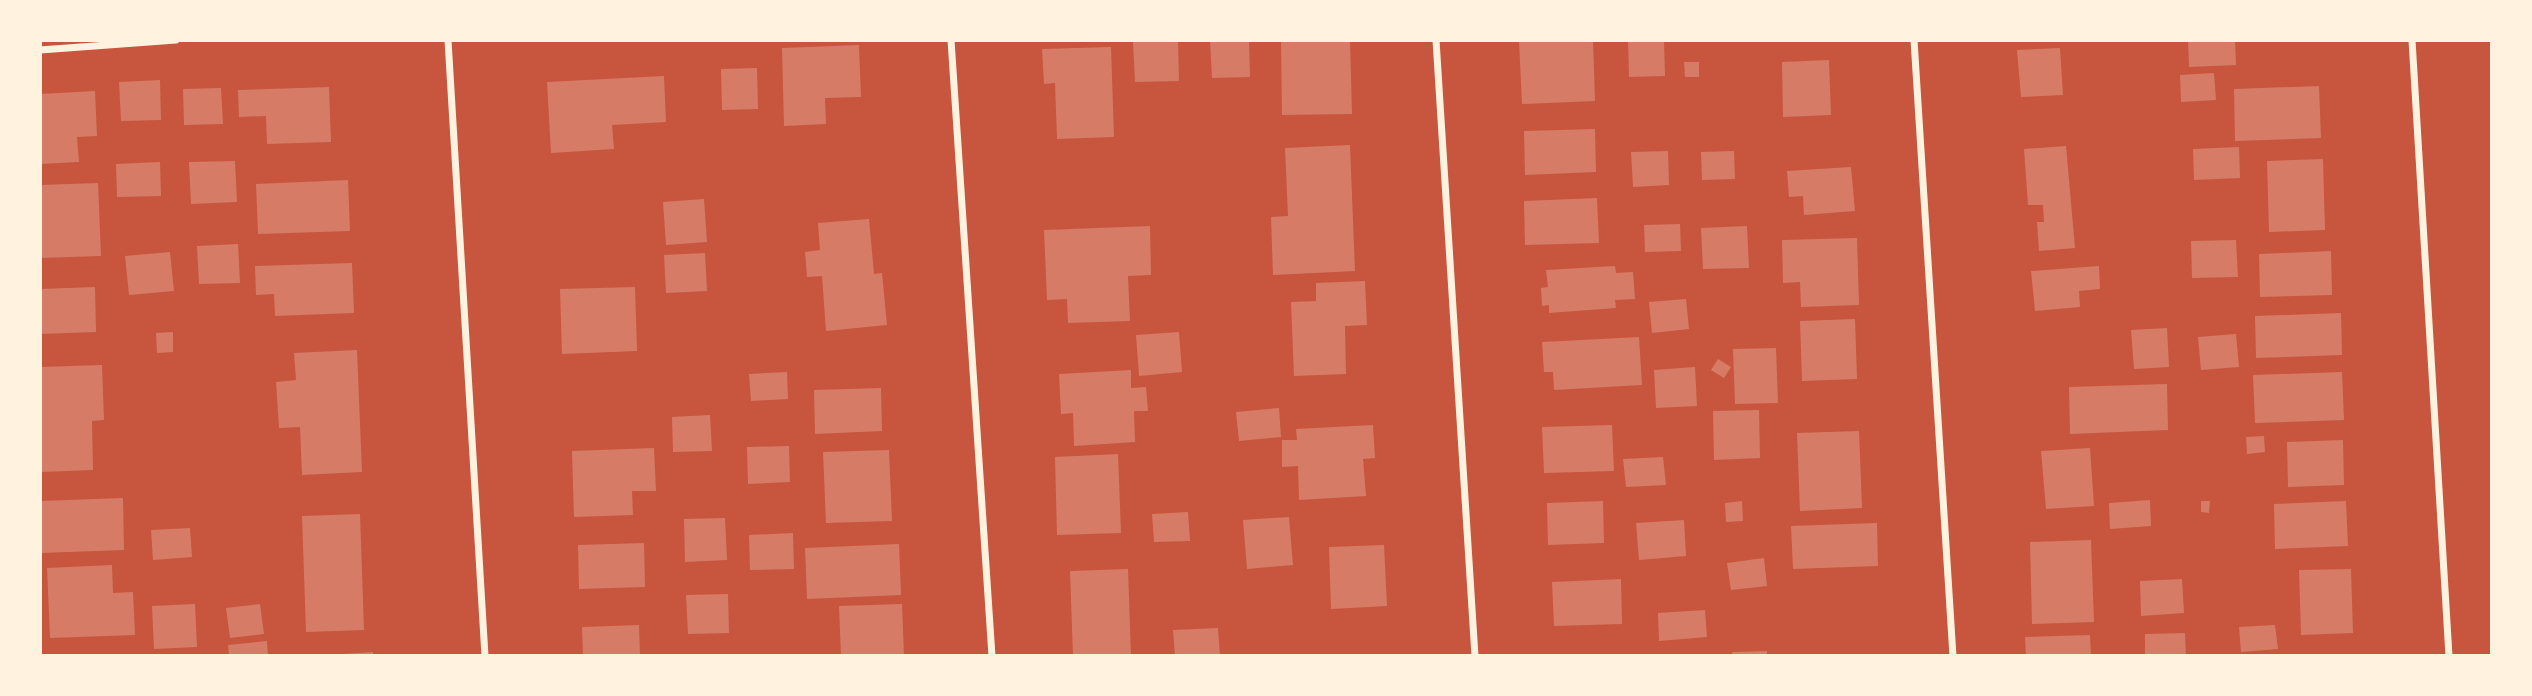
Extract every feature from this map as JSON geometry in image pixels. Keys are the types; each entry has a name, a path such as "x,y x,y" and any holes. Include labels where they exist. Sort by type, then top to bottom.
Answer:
{"street":[{"path":"40,50 176,40"},
{"path":"448,40 485,656"},
{"path":"951,40 992,656"},
{"path":"1436,40 1475,656"},
{"path":"1914,40 1953,656"},
{"path":"2412,40 2449,656"}],"building":[{"path":"1210,40 1249,40 1250,77 1212,78"},
{"path":"1281,40 1350,40 1352,114 1282,115"},
{"path":"1519,40 1593,40 1595,101 1522,104"},
{"path":"1628,40 1664,40 1665,76 1629,77"},
{"path":"2188,40 2235,40 2236,65 2189,67"},
{"path":"1178,41 1179,81 1135,82 1133,42"},
{"path":"859,45 861,97 825,98 826,124 784,126 782,48"},
{"path":"1111,47 1114,137 1057,139 1055,83 1044,84 1042,49"},
{"path":"2060,48 2063,95 2021,97 2017,50"},
{"path":"1829,60 1831,115 1783,117 1782,62"},
{"path":"1684,62 1699,62 1699,77 1685,77"},
{"path":"757,68 758,109 722,110 721,69"},
{"path":"2214,73 2216,100 2181,102 2180,75"},
{"path":"664,76 666,122 612,125 614,149 551,153 547,82"},
{"path":"160,80 161,120 121,121 119,82"},
{"path":"2319,86 2321,138 2235,141 2234,89"},
{"path":"329,87 331,142 267,144 266,116 239,117 238,90"},
{"path":"221,88 223,124 184,125 183,89"},
{"path":"95,91 97,136 77,137 79,162 40,164 40,94"},
{"path":"1595,129 1596,172 1525,175 1524,131"},
{"path":"1350,145 1355,271 1273,275 1271,217 1288,216 1285,148"},
{"path":"2066,146 2075,248 2039,251 2037,222 2044,222 2043,205 2028,205 2024,149"},
{"path":"2239,147 2240,178 2194,180 2193,149"},
{"path":"1668,151 1669,185 1633,187 1631,152"},
{"path":"1734,151 1735,179 1702,180 1701,152"},
{"path":"2323,159 2325,230 2269,232 2267,161"},
{"path":"235,161 237,202 191,204 189,162"},
{"path":"160,162 161,196 117,197 116,164"},
{"path":"1851,167 1855,211 1804,215 1803,196 1789,197 1787,171"},
{"path":"348,180 350,231 258,234 256,184"},
{"path":"98,183 101,256 40,258 40,185"},
{"path":"1597,198 1599,243 1525,245 1524,201"},
{"path":"704,199 707,242 666,245 663,202"},
{"path":"869,219 874,274 882,273 887,325 826,331 822,276 807,277 805,252 820,250 818,223"},
{"path":"1680,224 1681,251 1645,252 1644,225"},
{"path":"1150,226 1151,275 1128,276 1130,321 1068,323 1067,299 1047,300 1044,230"},
{"path":"1747,226 1749,268 1703,269 1701,228"},
{"path":"1857,238 1859,305 1801,307 1800,282 1783,283 1782,240"},
{"path":"2236,240 2238,277 2192,278 2191,241"},
{"path":"238,244 240,283 199,284 197,246"},
{"path":"2331,251 2332,295 2260,297 2259,254"},
{"path":"170,252 174,291 129,295 125,256"},
{"path":"705,253 707,291 666,293 664,255"},
{"path":"352,263 354,313 275,316 274,294 256,295 255,266"},
{"path":"1615,266 1616,273 1633,272 1635,299 1615,300 1616,308 1549,313 1549,305 1542,306 1541,288 1548,287 1546,270"},
{"path":"2099,266 2100,289 2079,291 2080,307 2035,311 2031,271"},
{"path":"1365,281 1367,325 1345,326 1346,374 1294,376 1291,302 1316,301 1316,283"},
{"path":"95,287 96,332 40,334 40,289"},
{"path":"635,287 637,351 562,354 560,289"},
{"path":"1686,299 1689,329 1652,333 1649,302"},
{"path":"2341,313 2342,355 2256,358 2255,316"},
{"path":"1855,319 1857,379 1802,381 1800,321"},
{"path":"2167,328 2169,367 2134,369 2131,330"},
{"path":"173,332 173,352 157,353 156,333"},
{"path":"1179,332 1182,372 1139,376 1136,335"},
{"path":"2236,334 2239,367 2201,370 2198,337"},
{"path":"1639,337 1642,385 1554,390 1553,372 1544,372 1542,342"},
{"path":"1776,348 1778,403 1735,404 1733,349"},
{"path":"357,350 362,472 302,475 300,427 279,428 276,382 296,380 294,353"},
{"path":"1718,359 1731,367 1724,378 1711,370"},
{"path":"102,365 104,420 92,421 93,470 40,472 40,367"},
{"path":"1695,367 1697,406 1656,408 1654,370"},
{"path":"1131,370 1131,388 1146,387 1148,411 1134,411 1135,442 1074,446 1073,413 1061,414 1059,374"},
{"path":"787,372 788,399 751,401 749,374"},
{"path":"2342,372 2344,420 2255,423 2253,375"},
{"path":"2167,384 2168,430 2070,434 2069,387"},
{"path":"881,388 882,431 815,434 814,390"},
{"path":"1279,408 1281,437 1239,441 1236,412"},
{"path":"1759,410 1760,458 1714,460 1713,411"},
{"path":"710,415 712,451 673,452 672,417"},
{"path":"1373,425 1375,458 1363,459 1366,496 1299,500 1298,466 1282,467 1282,440 1297,440 1296,429"},
{"path":"1612,425 1614,471 1544,473 1542,427"},
{"path":"1859,431 1862,508 1800,511 1797,433"},
{"path":"2264,436 2265,452 2247,454 2246,437"},
{"path":"2343,440 2344,485 2288,487 2287,442"},
{"path":"789,446 790,482 748,484 747,447"},
{"path":"654,448 656,491 632,491 633,515 574,517 572,451"},
{"path":"2090,448 2094,506 2046,509 2041,451"},
{"path":"889,450 892,521 826,523 823,452"},
{"path":"1118,454 1121,533 1057,535 1055,457"},
{"path":"1663,457 1666,485 1626,487 1623,459"},
{"path":"123,498 124,550 40,553 40,501"},
{"path":"2150,500 2151,526 2110,529 2109,503"},
{"path":"1603,501 1604,543 1548,545 1547,503"},
{"path":"1742,501 1743,521 1726,522 1725,503"},
{"path":"2201,501 2210,501 2209,513 2201,512"},
{"path":"2346,501 2348,546 2275,549 2274,504"},
{"path":"1188,512 1190,541 1154,542 1152,514"},
{"path":"360,514 364,630 306,632 302,516"},
{"path":"1289,517 1293,565 1247,569 1243,520"},
{"path":"725,518 727,560 685,562 684,519"},
{"path":"1684,520 1686,556 1639,560 1636,523"},
{"path":"1877,523 1878,566 1793,569 1791,526"},
{"path":"190,528 192,557 153,560 151,530"},
{"path":"793,533 794,569 750,570 749,535"},
{"path":"2091,540 2094,622 2032,624 2030,542"},
{"path":"644,543 645,587 579,589 578,545"},
{"path":"899,544 901,595 807,599 805,548"},
{"path":"1384,545 1387,606 1331,609 1329,547"},
{"path":"1764,558 1767,586 1731,590 1727,563"},
{"path":"112,565 113,593 133,592 135,635 50,638 47,568"},
{"path":"1128,569 1131,656 1073,656 1070,571"},
{"path":"2351,569 2353,633 2301,635 2299,570"},
{"path":"1621,579 1622,624 1554,626 1552,582"},
{"path":"2182,579 2184,613 2141,616 2140,581"},
{"path":"728,594 729,633 688,634 686,595"},
{"path":"195,604 197,647 154,649 152,606"},
{"path":"260,604 264,634 230,638 226,608"},
{"path":"902,604 904,656 841,656 839,606"},
{"path":"1705,610 1707,637 1659,641 1658,613"},
{"path":"639,625 640,656 583,656 582,627"},
{"path":"2275,625 2278,649 2241,652 2239,627"},
{"path":"1218,628 1220,656 1175,656 1173,630"},
{"path":"2185,633 2186,656 2145,656 2145,634"},
{"path":"2090,635 2091,656 2026,656 2025,637"},
{"path":"267,641 268,656 229,656 228,645"},
{"path":"1767,651 1767,656 1733,656 1732,652"},
{"path":"373,652 373,656 343,656 343,654"}]}
